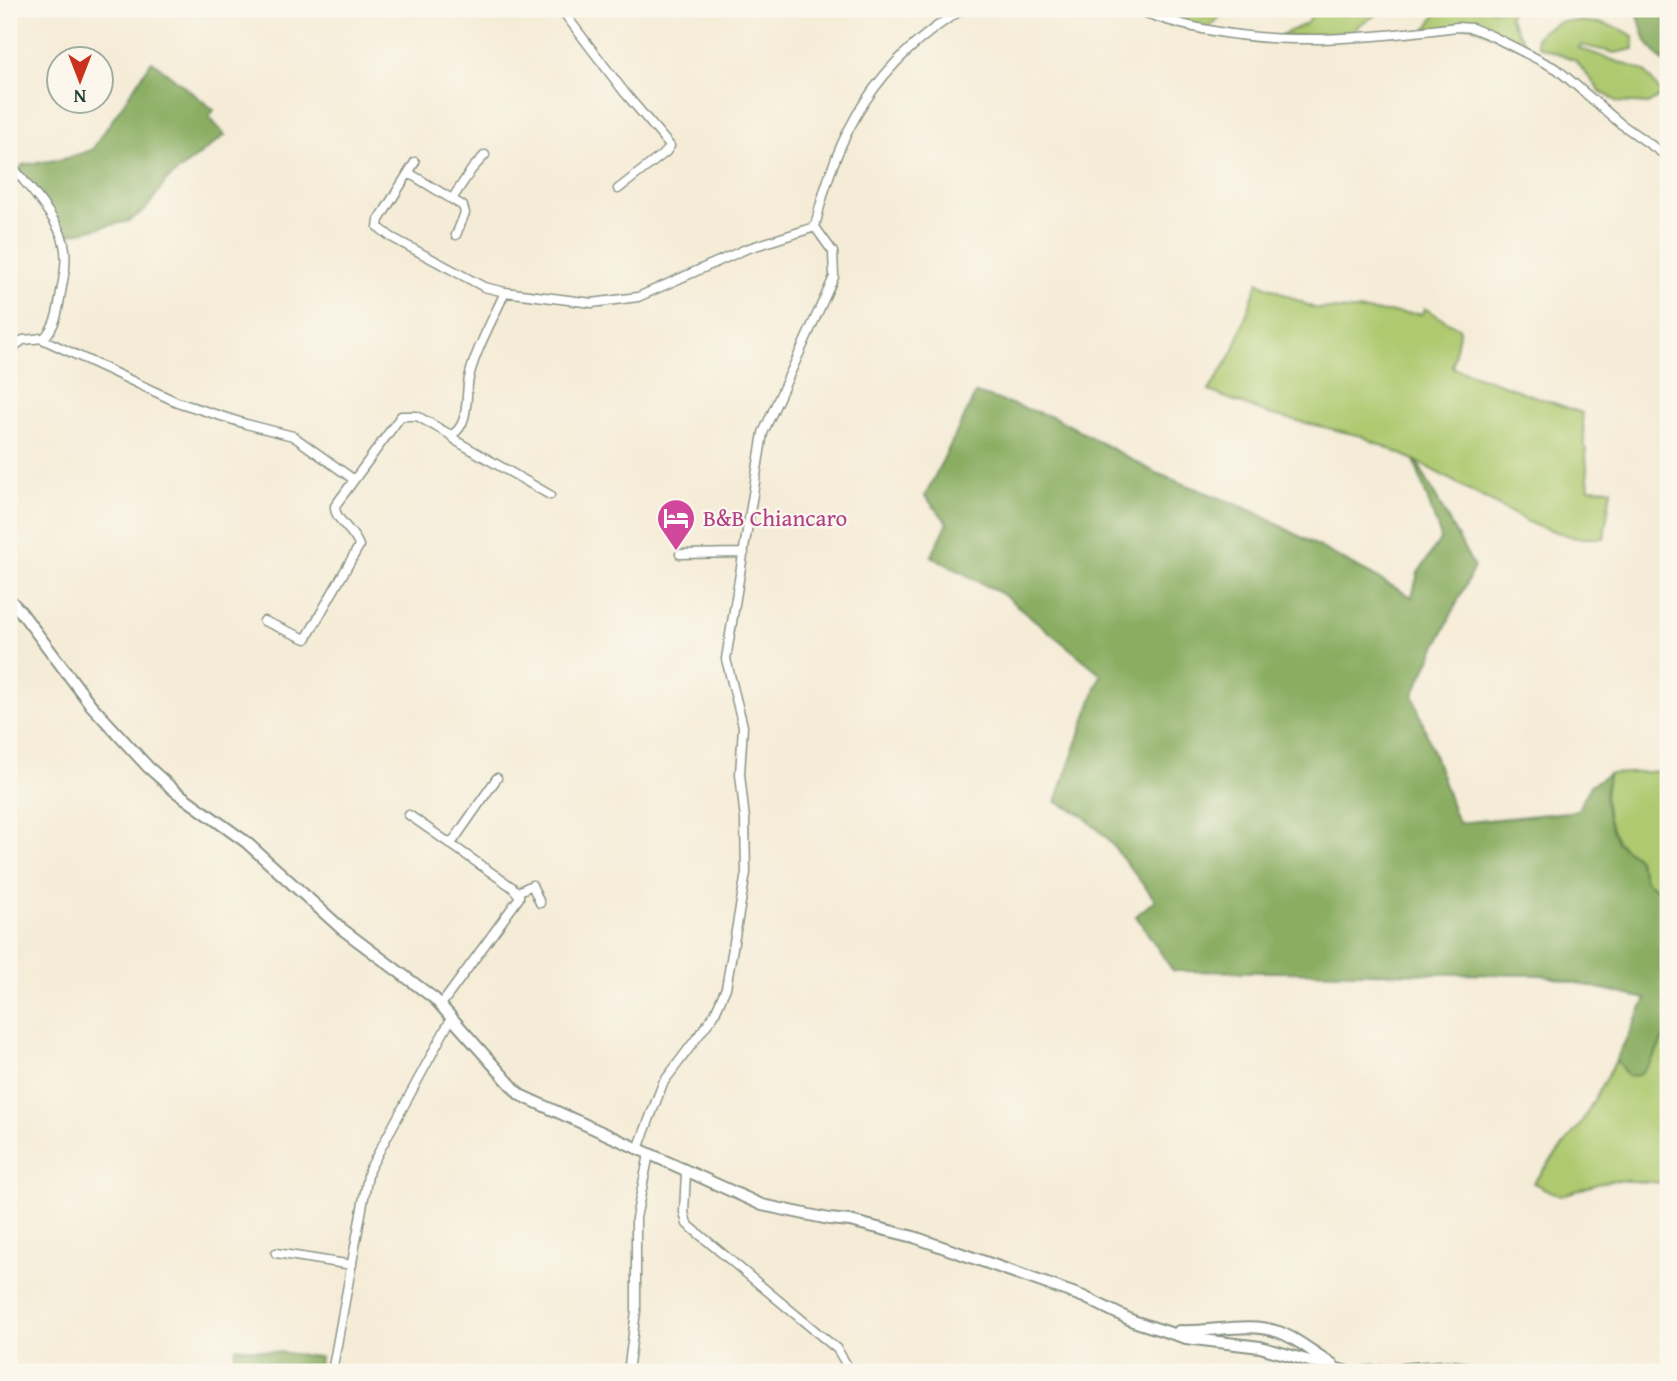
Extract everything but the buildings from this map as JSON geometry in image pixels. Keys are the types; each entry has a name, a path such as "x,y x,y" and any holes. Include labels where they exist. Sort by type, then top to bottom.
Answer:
{"street":[{"path":"566,9 564,13 625,93 670,146 618,189"},
{"path":"628,1372 636,1302 635,1218 643,1152 663,1083 714,1015 726,988 747,873 740,774 743,726 726,659 763,433 834,277 833,253 815,227 823,191 841,142 858,111 890,68 947,19 963,9"},
{"path":"1135,9 1192,28 1259,38 1334,40 1457,27 1472,28 1526,51 1557,69 1621,124 1668,157"},
{"path":"452,199 485,155"},
{"path":"415,162 379,220 378,227 391,237 484,287 505,292 592,303 638,298 746,249 815,227"},
{"path":"9,166 16,171 56,224 64,244 65,266 57,313 50,333 44,338 23,340 9,350"},
{"path":"409,173 463,206 465,213 456,235"},
{"path":"449,434 460,428 467,405 469,377 505,292"},
{"path":"40,338 177,402 293,436 354,480"},
{"path":"264,621 306,639 359,546 334,509 337,500 401,416 417,416 550,495"},
{"path":"680,554 744,553"},
{"path":"9,599 91,705 148,767 175,791 246,842 342,929 441,1005 520,1095 687,1172 776,1209 850,1221 914,1237 1084,1297 1133,1321 1186,1338 1260,1347 1349,1372"},
{"path":"451,844 497,778"},
{"path":"409,814 518,892 519,898 441,1005"},
{"path":"518,892 533,885 540,903"},
{"path":"332,1372 369,1170 452,1017"},
{"path":"687,1172 684,1212 687,1224 837,1349 851,1372"},
{"path":"276,1253 352,1265"},
{"path":"1159,1328 1201,1332 1244,1328 1269,1330 1291,1337 1326,1361 1349,1372"},
{"path":"1364,1372 1448,1366 1502,1372"}],"green space":[{"path":"1145,9 1227,9 1208,29"},
{"path":"1317,9 1383,9 1359,25 1350,36 1279,36 1306,24"},
{"path":"1440,9 1511,9 1509,17 1528,49 1469,25 1426,29"},
{"path":"1636,9 1668,9 1668,67 1646,42"},
{"path":"1562,21 1608,25 1633,36 1634,49 1615,53 1581,45 1578,48 1645,71 1662,95 1648,104 1618,102 1601,92 1575,60 1538,46 1536,38 1543,30"},
{"path":"152,61 214,110 209,117 225,135 167,180 145,210 129,221 67,235 20,171 22,165 64,159 92,150"},
{"path":"1258,282 1314,308 1422,314 1424,308 1460,329 1452,367 1582,413 1589,488 1611,489 1604,538 1576,538 1534,525 1414,460 1361,436 1268,414 1209,391 1233,352"},
{"path":"976,393 1056,418 1156,473 1253,511 1412,597 1418,573 1441,538 1414,460 1417,462 1474,567 1413,695 1458,823 1577,811 1591,785 1608,774 1605,797 1608,819 1617,842 1637,858 1646,881 1668,897 1668,1030 1651,1062 1639,1075 1628,1076 1616,1060 1646,999 1542,975 1173,971 1136,916 1155,900 1106,837 1081,814 1056,802 1101,674 1004,595 931,556 948,523 925,496"},
{"path":"1668,771 1668,897 1646,881 1637,858 1617,842 1608,819 1605,797 1608,774"},
{"path":"1668,1030 1668,1183 1610,1180 1560,1196 1533,1183 1580,1125 1616,1060 1628,1076 1651,1062"},
{"path":"236,1347 320,1357 318,1372 232,1372"}],"place":[{"name":"B&B Chiancaro","path":"676,552"}]}
